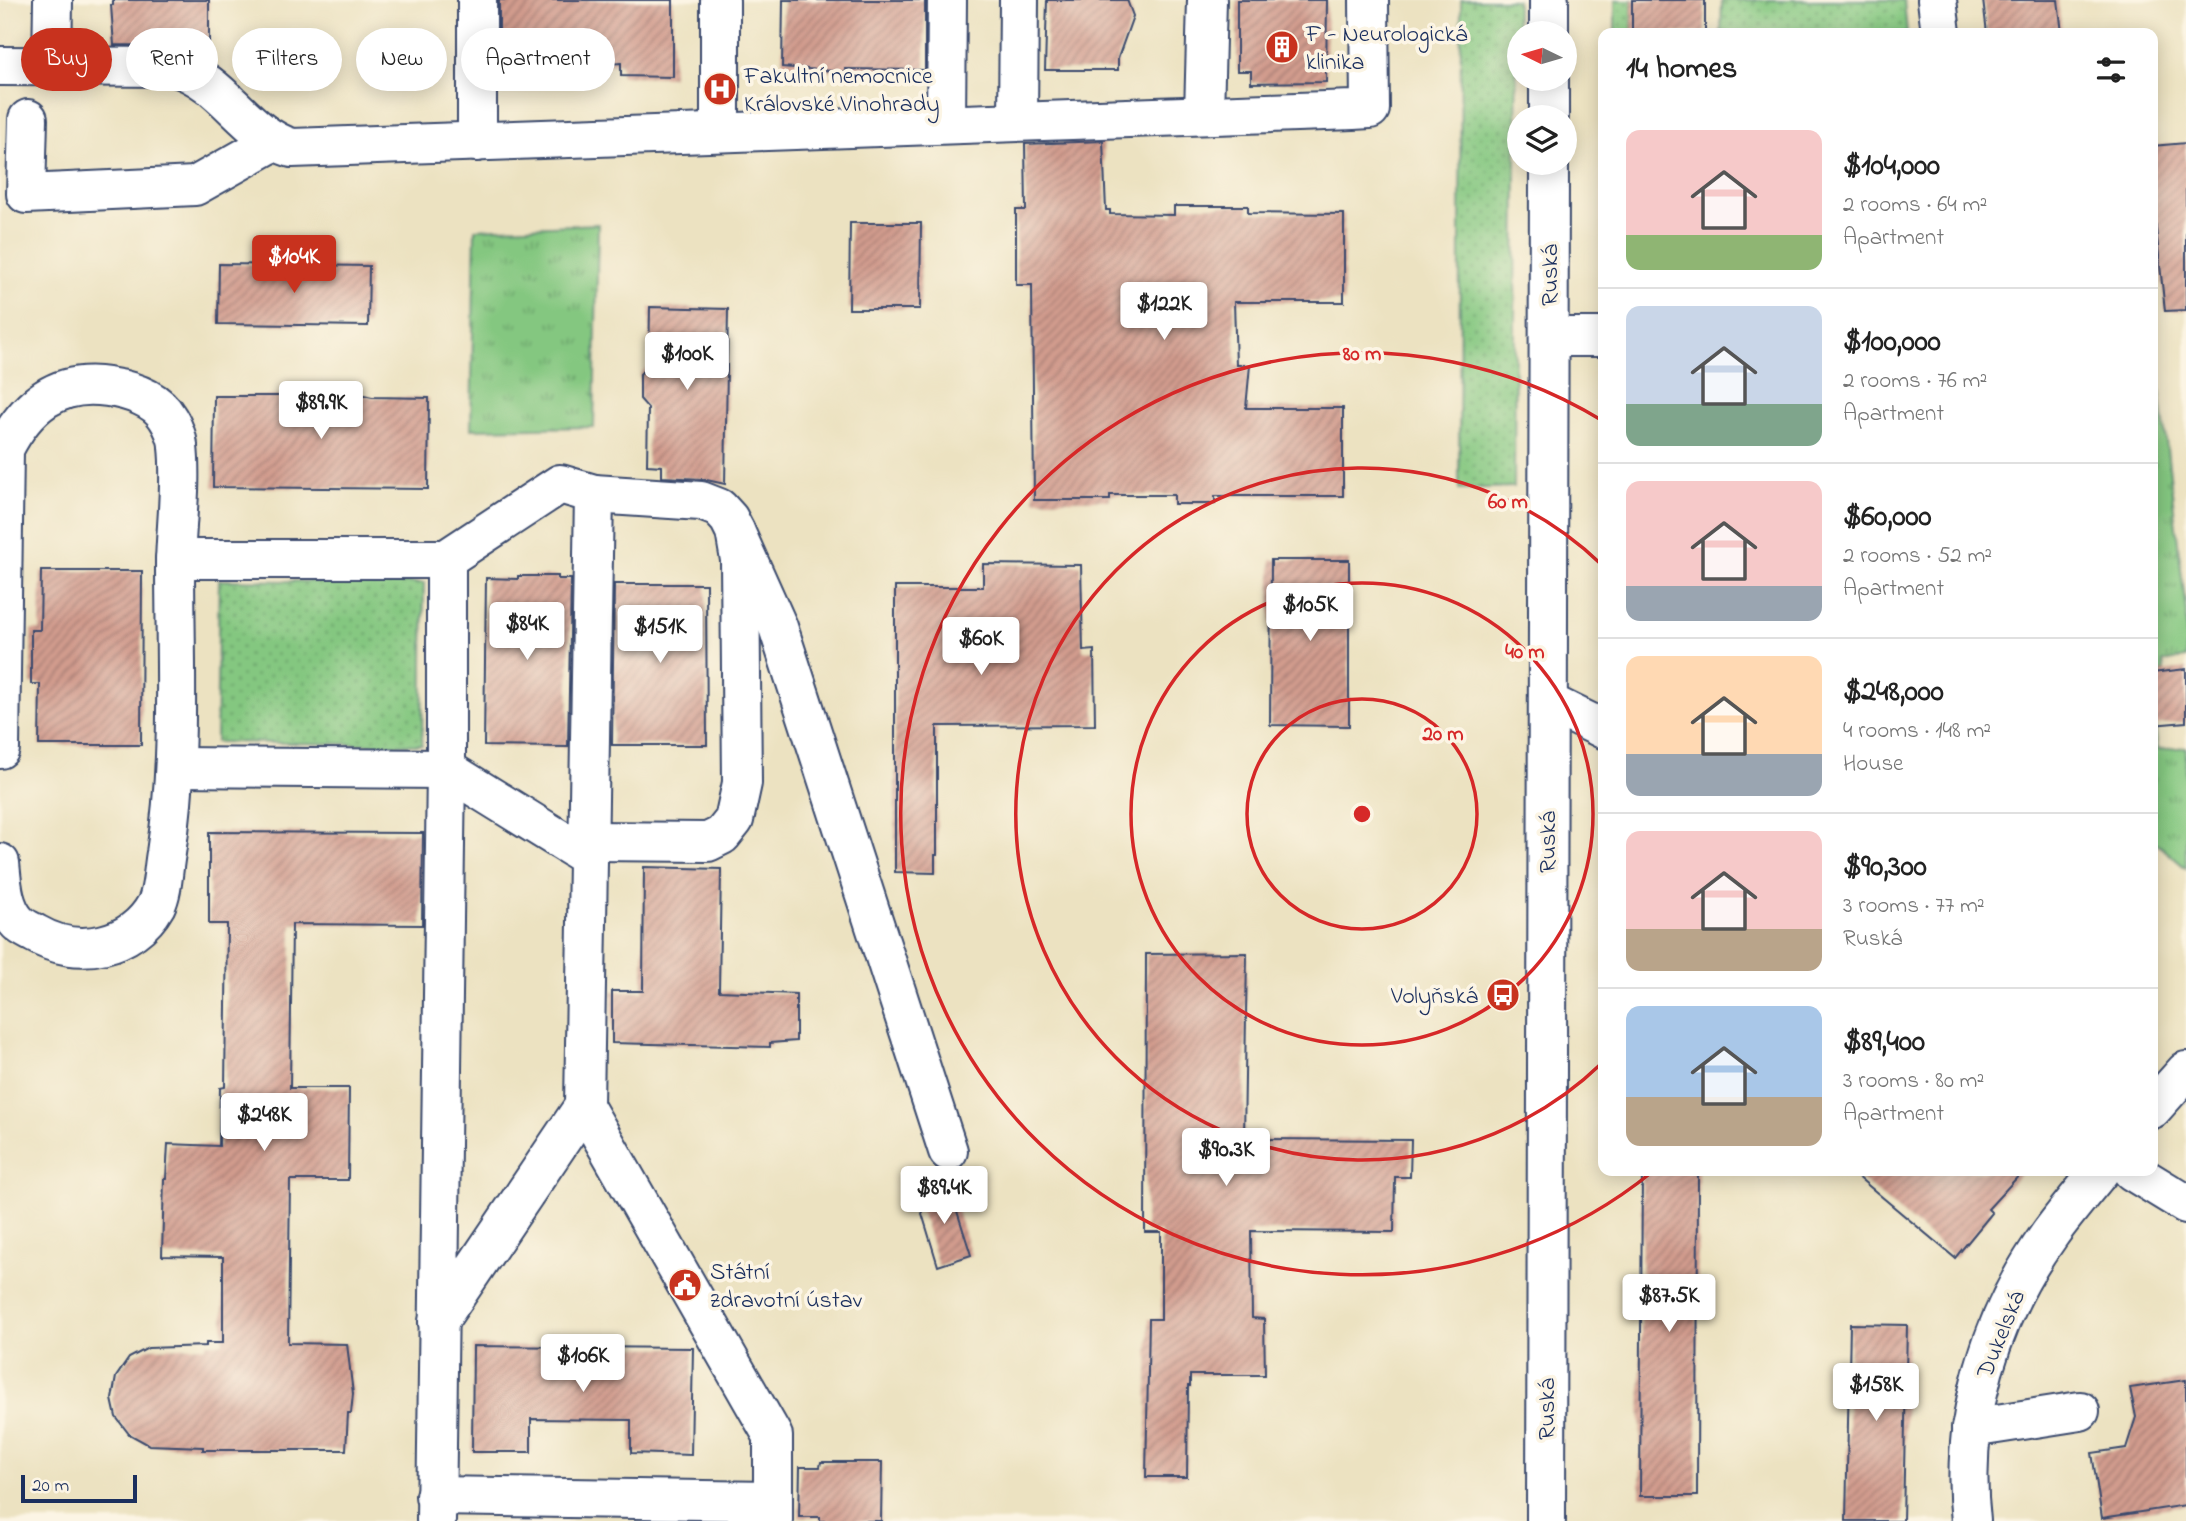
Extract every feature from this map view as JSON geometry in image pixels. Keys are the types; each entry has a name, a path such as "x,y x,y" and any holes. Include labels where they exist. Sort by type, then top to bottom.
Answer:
{"street":[{"path":"53,0 53,28"},
{"path":"477,0 477,142"},
{"path":"720,0 720,119"},
{"path":"946,124 947,0"},
{"path":"1018,121 1019,0"},
{"path":"1204,114 1206,0"},
{"path":"1549,0 1549,21"},
{"path":"1937,0 1940,28"},
{"path":"112,67 175,68 191,72 206,81 273,142 292,148 1370,109 1382,9"},
{"path":"0,66 21,66"},
{"path":"28,119 26,194 195,186 273,142"},
{"name":"Ruská","path":"1546,1521 1549,175"},
{"path":"1549,337 1598,337"},
{"path":"0,749 4,449 15,428 30,410 62,388 106,386 145,397 167,415 178,444 176,767 157,903 148,916 126,936 103,946 55,944 19,923 8,907 0,863"},
{"path":"176,559 446,559 560,484 594,494 701,501 719,508 735,531 778,627 948,1151"},
{"path":"446,559 446,769 435,1508 773,1511 773,1436 584,1106 594,494"},
{"path":"176,767 446,769 589,849 708,842 722,835 734,820 742,783 740,560 735,531"},
{"path":"1548,702 1598,727"},
{"path":"2158,1102 2186,1070"},
{"path":"438,1322 584,1106"},
{"name":"Dukelská","path":"1972,1521 1968,1461 1971,1428 1980,1379 1991,1344 2019,1284 2049,1234 2096,1176"},
{"path":"2140,1176 2186,1204"},
{"path":"1971,1428 2080,1411"}],"green space":[{"path":"1461,0 1517,0 1517,21 1507,21 1507,91 1516,91 1516,105 1507,105 1507,175 1516,175 1514,487 1459,489"},
{"path":"1615,0 1632,0 1632,28 1615,28"},
{"path":"1722,0 1904,0 1907,28 1721,28"},
{"path":"598,224 594,427 471,429 475,229"},
{"path":"2158,373 2186,611 2186,658 2163,662 2164,672 2158,672"},
{"path":"219,580 424,583 422,745 216,742"},
{"path":"2186,747 2186,868 2158,844 2158,750"}],"building":[{"path":"113,0 209,0 209,28 126,28 126,45 114,45"},
{"path":"499,0 673,0 673,77 621,76 621,63 615,63 615,28 499,28"},
{"path":"783,0 925,0 925,70 845,69 845,72 782,67"},
{"path":"1047,0 1127,0 1133,16 1118,58 1118,70 1045,70"},
{"name":"F - Neurologická klinika","path":"1237,0 1327,0 1326,82 1251,83 1251,71 1237,71"},
{"path":"1632,0 1705,0 1705,28 1632,28"},
{"path":"1983,0 2058,0 2061,28 1986,28"},
{"path":"1103,141 1106,210 1110,210 1110,214 1174,215 1174,206 1248,206 1248,213 1344,214 1344,302 1234,302 1236,365 1250,365 1246,408 1343,408 1343,496 1215,496 1215,504 1174,504 1174,495 1110,495 1110,500 1034,500 1032,285 1016,285 1016,210 1026,210 1025,144"},
{"path":"2186,143 2186,310 2165,311 2158,247 2158,145"},
{"path":"850,223 921,223 920,309 849,309"},
{"path":"219,264 369,266 368,326 218,324"},
{"path":"650,307 728,309 725,484 702,479 662,477 662,466 647,465 648,408 640,399 640,374 649,365"},
{"path":"322,385 372,397 429,398 428,489 213,487 214,396 303,396 314,386"},
{"path":"1271,560 1349,560 1349,726 1270,725"},
{"path":"983,564 1081,565 1083,651 1094,650 1095,725 937,726 935,873 895,872 895,587 983,587"},
{"path":"41,571 142,571 141,745 39,745 40,684 31,684 31,630 40,630"},
{"path":"518,576 558,576 558,579 571,579 568,747 484,746 486,578 518,579"},
{"path":"614,584 706,584 707,745 612,745"},
{"path":"2186,669 2186,722 2158,724 2158,672"},
{"path":"209,832 423,833 422,925 292,924 290,1088 349,1088 348,1180 290,1180 288,1343 347,1344 353,1394 351,1413 348,1413 346,1450 203,1450 203,1447 149,1445 129,1434 116,1417 112,1399 116,1377 129,1358 148,1348 223,1343 223,1257 162,1256 164,1179 168,1144 219,1146 220,1088 225,1087 227,924 209,924"},
{"path":"644,867 721,869 719,991 796,994 796,1041 770,1043 770,1047 612,1043 612,991 643,991"},
{"path":"1247,953 1244,1139 1411,1140 1410,1177 1395,1177 1394,1232 1251,1231 1252,1318 1264,1319 1265,1375 1190,1375 1187,1477 1146,1477 1149,1319 1161,1319 1161,1232 1145,1232 1146,954"},
{"path":"1642,1176 1698,1176 1697,1496 1640,1496"},
{"path":"1857,1176 2018,1176 1988,1209 1992,1213 1955,1258"},
{"path":"949,1186 971,1255 938,1266 917,1197"},
{"path":"1850,1324 1907,1325 1903,1521 1846,1521"},
{"path":"473,1346 693,1348 691,1455 631,1453 631,1420 531,1419 531,1452 472,1452"},
{"path":"2186,1380 2186,1505 2102,1518 2092,1453 2126,1448 2136,1417 2130,1388"},
{"path":"821,1462 882,1462 881,1521 820,1521 820,1517 799,1517 800,1467 820,1467"}],"place":[{"name":"F - Neurologická klinika","path":"1282,47"},
{"name":"Fakultní nemocnice Královské Vinohrady","path":"720,89"},
{"name":"Volyňská","path":"1503,995"},
{"name":"Státní zdravotní ústav","path":"685,1285"}]}
